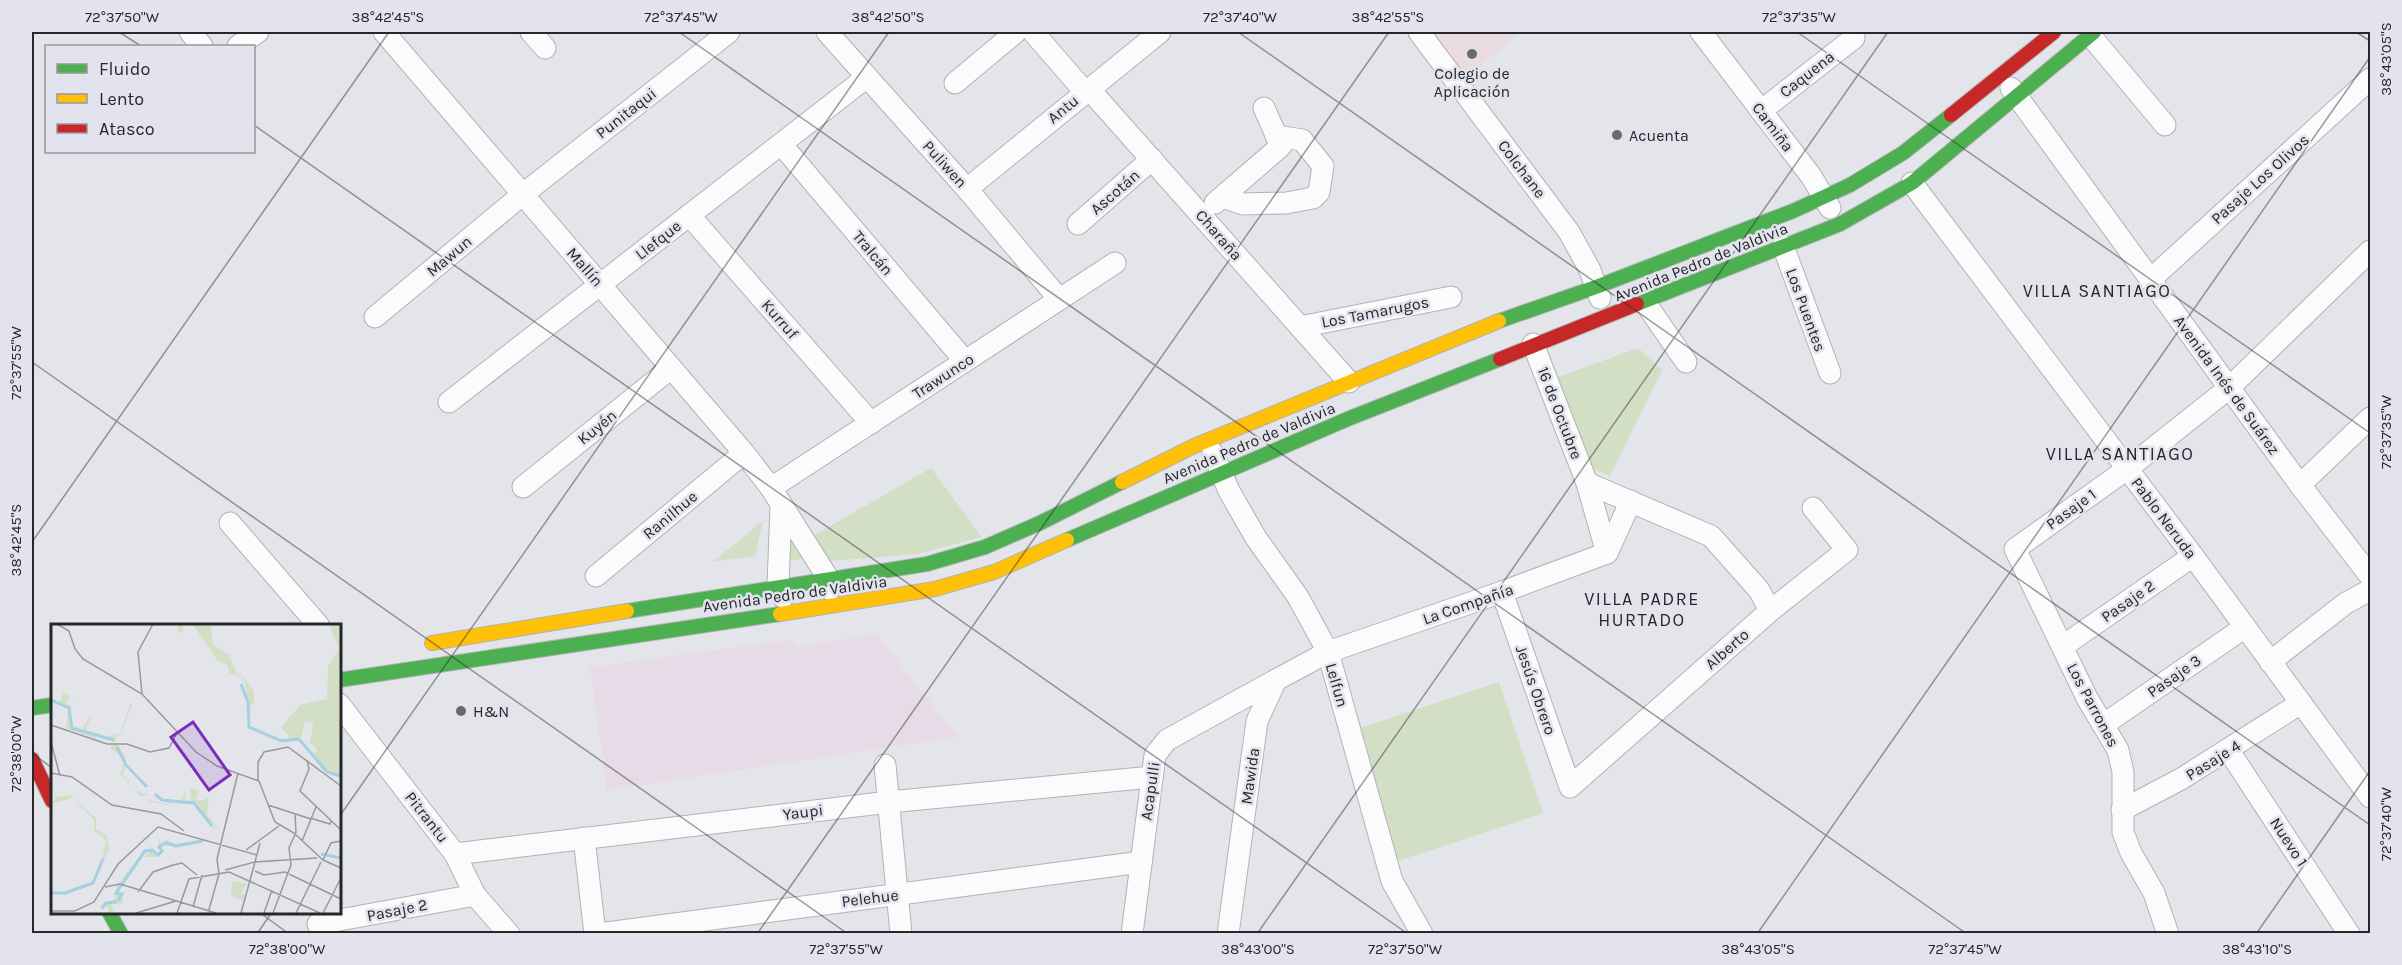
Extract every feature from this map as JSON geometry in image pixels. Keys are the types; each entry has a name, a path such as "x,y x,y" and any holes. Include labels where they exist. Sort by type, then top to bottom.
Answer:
{"main road":[{"name":"Avenida Pedro de Valdivia","path":"420,645 927,564 985,547 1077,505 1194,446 1527,310 1793,211 1850,185 1903,153 2054,32"},
{"name":"Avenida Pedro de Valdivia","path":"340,680 833,606 935,589 994,572 1213,461 1607,317 1840,224 1912,183 2017,98 2092,33"},
{"path":"1213,461 1318,404 1324,392"},
{"path":"1077,505 1111,501 1183,467"},
{"path":"32,708 51,705"},
{"path":"32,759 51,799"},
{"path":"111,914 121,933"}],"street":[{"path":"190,32 201,45"},
{"path":"239,45 258,32"},
{"name":"Mallín","path":"384,32 744,453 776,497 828,579 833,606"},
{"path":"531,32 545,48"},
{"name":"Punitaqui","path":"522,195 729,32"},
{"name":"Puliwen","path":"827,32 967,189 1059,299"},
{"path":"955,83 1016,32"},
{"name":"Charaña","path":"1033,32 1152,159 1349,382"},
{"name":"Antu","path":"967,189 1160,32"},
{"name":"Colchane","path":"1419,32 1569,232 1590,270 1607,317"},
{"name":"Camiña","path":"1702,32 1811,177 1840,224"},
{"path":"2092,33 2165,125"},
{"name":"Caquena","path":"1761,111 1854,38"},
{"name":"Avenida Inés de Suárez","path":"2002,75 2300,485 2370,576"},
{"name":"Llefque","path":"449,402 867,77"},
{"name":"Pasaje Los Olivos","path":"2150,280 2370,79"},
{"path":"1201,215 1281,146 1264,108"},
{"path":"1223,197 1243,204 1276,204 1313,198 1318,192 1323,166 1302,141 1276,136"},
{"name":"Tralcán","path":"781,144 965,361"},
{"name":"Ascotán","path":"1078,224 1152,159"},
{"name":"Pablo Neruda","path":"1912,183 2246,627 2370,797"},
{"name":"Mawun","path":"375,317 522,195"},
{"name":"Kurruf","path":"689,215 871,423"},
{"name":"Los Puentes","path":"1783,246 1830,373"},
{"name":"Pasaje 1","path":"2015,549 2127,469 2229,388 2370,252"},
{"name":"Trawunco","path":"776,497 871,423 1115,263"},
{"name":"Los Tamarugos","path":"1300,327 1451,297"},
{"path":"1644,301 1686,363"},
{"name":"16 de Octubre","path":"1533,344 1587,483 1607,553"},
{"name":"Kuyén","path":"524,487 671,368"},
{"path":"2300,485 2370,418"},
{"name":"Ranilhue","path":"596,576 744,453"},
{"name":"Lelfun","path":"1213,461 1256,538 1298,597 1328,652 1392,881 1422,933"},
{"path":"1587,483 1711,536 1759,590 1770,611"},
{"path":"776,497 778,586 788,611"},
{"path":"1607,553 1631,501"},
{"name":"Alberto","path":"1570,787 1770,611 1847,550 1813,508"},
{"path":"230,523 317,624"},
{"name":"Los Parrones","path":"2015,549 2103,726 2118,750 2123,772 2123,832 2131,854 2154,893 2168,933"},
{"name":"La Compañía","path":"1328,652 1607,553"},
{"name":"Pasaje 2","path":"2063,646 2193,556"},
{"path":"2270,662 2346,603 2370,590"},
{"name":"Jesús Obrero","path":"1502,592 1570,787"},
{"name":"Pasaje 3","path":"2103,726 2246,627"},
{"path":"1276,680 1328,652"},
{"name":"Acapulli","path":"1132,933 1155,755 1167,740 1276,680"},
{"name":"Mawida","path":"1228,933 1257,721 1276,680"},
{"name":"Pasaje 4","path":"2122,810 2229,751 2301,703"},
{"name":"Pitrantu","path":"340,705 455,854 475,895 509,933"},
{"name":"Nuevo 1","path":"2229,751 2349,933"},
{"path":"885,765 902,933"},
{"name":"Yaupi","path":"455,854 889,802 1152,777"},
{"path":"584,838 597,933"},
{"name":"Pelehue","path":"597,933 1141,862"},
{"name":"Pasaje 2","path":"318,924 475,895"},
{"path":"363,917 378,933"}],"shaded area":[{"name":"Colegio de Aplicación","path":"1432,32 1519,32 1468,77"},
{"path":"876,634 958,737 607,790 590,667 789,640 798,647"}],"green space":[{"path":"1638,348 1662,370 1610,476 1591,468 1555,378"},
{"path":"931,468 982,537 917,554 829,561 811,537"},
{"path":"763,521 755,556 712,562"},
{"path":"791,539 802,559 789,561"},
{"path":"1499,682 1543,813 1395,862 1351,731"}],"traffic: fast":[{"path":"1637,304 1840,224 1912,183 2094,32"},
{"path":"1499,321 1596,287 1793,211 1850,185 1903,153 1951,115"},
{"path":"1067,540 1350,418 1500,359"},
{"path":"627,611 927,564 985,547 1040,523 1122,482"},
{"path":"340,680 780,614"},
{"path":"32,708 51,705"},
{"path":"110,914 121,934"}],"traffic: slow":[{"path":"1122,482 1194,446 1499,321"},
{"path":"780,614 935,589 994,572 1067,540"},
{"path":"432,643 627,611"}],"traffic: jam":[{"path":"1951,115 2054,32"},
{"path":"1500,359 1637,304"},
{"path":"32,759 51,799"}],"place":[{"name":"Colegio de Aplicación","path":"1472,54"},
{"name":"Acuenta","path":"1617,135"},
{"name":"H&N","path":"461,711"}],"district":[{"name":"VILLA SANTIAGO","path":"2097,291"},
{"name":"VILLA SANTIAGO","path":"2120,454"},
{"name":"VILLA PADRE HURTADO","path":"1642,609"}]}
